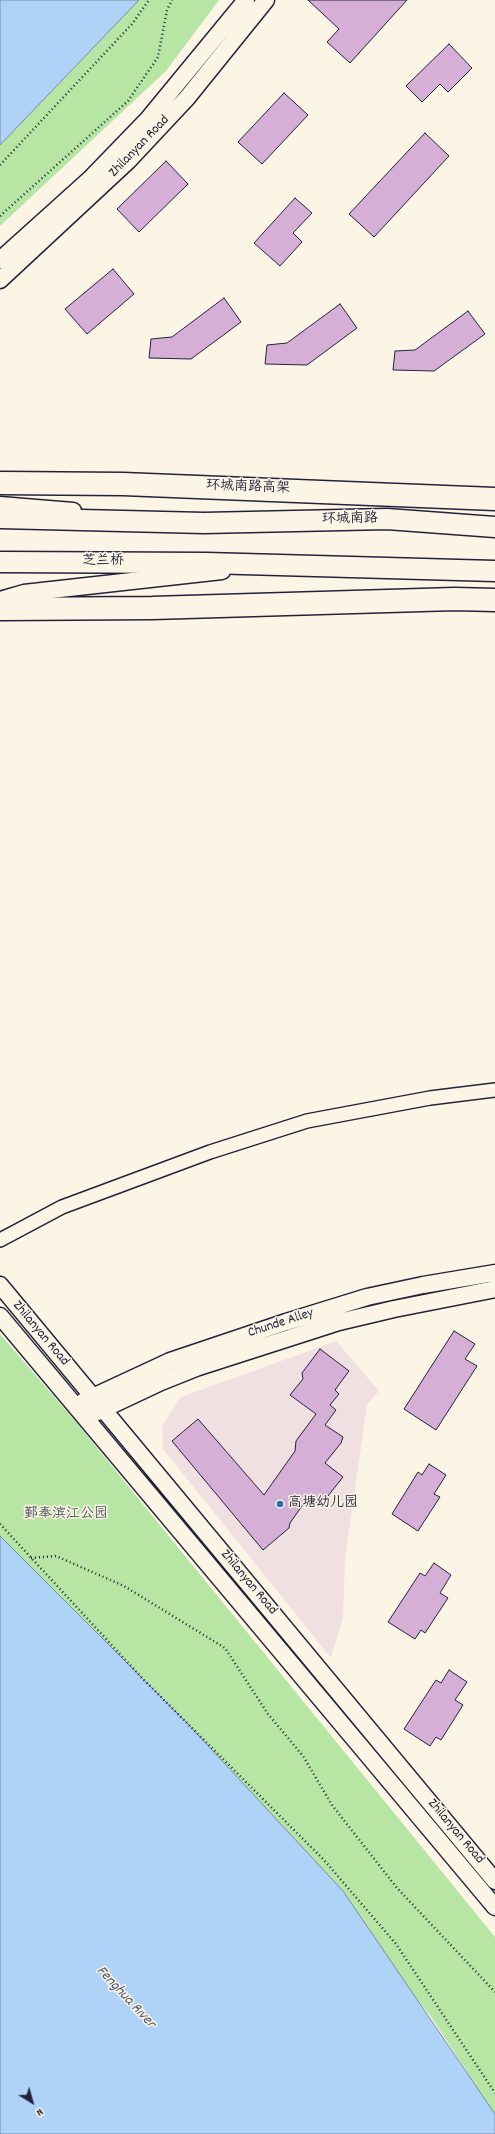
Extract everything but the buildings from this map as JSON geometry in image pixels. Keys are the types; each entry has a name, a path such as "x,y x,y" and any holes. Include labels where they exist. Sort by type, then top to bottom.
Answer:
{"highway":[{"name":"环城南路高架","path":"0,483 123,484 478,496 495,499"},
{"path":"0,609 152,608 455,599 495,600"}],"main road":[{"path":"0,518 204,522"},
{"name":"环城南路","path":"204,522 388,520 495,527"},
{"name":"芝兰桥","path":"0,562 277,564"},
{"path":"277,564 495,571"}],"street":[{"name":"Zhilanyan Road","path":"0,260 90,179 148,119 246,0"},
{"name":"Zhilanyan Road","path":"0,280 128,161 187,98 266,0"},
{"path":"0,505 204,522"},
{"path":"0,600 24,593 277,564"},
{"path":"0,1240 62,1207 210,1152 307,1121 430,1098 495,1090"},
{"name":"Chunde Alley","path":"81,1411 98,1403 170,1361 301,1317 367,1297 423,1285 495,1274"},
{"name":"Zhilanyan Road","path":"0,1285 495,1881"},
{"name":"Chunde Alley","path":"98,1403 161,1382 196,1368 332,1324 394,1308 495,1289"},
{"name":"Zhilanyan Road","path":"0,1316 495,1907"}],"path":[{"path":"0,165 132,24 149,0"},
{"path":"0,216 128,101 158,57 167,10 172,0"},
{"path":"0,1524 143,1679 324,1860 396,1944 495,2093"},
{"path":"31,1558 56,1556 124,1586 225,1648 268,1714 303,1756 332,1805 397,1888 495,1992"}],"shaded area":[{"name":"高塘幼儿园","path":"336,1341 379,1391 367,1405 345,1559 343,1618 331,1658 163,1449 162,1426 181,1397"}],"green space":[{"path":"127,0 219,0 166,71 0,226 0,138"},
{"name":"鄞奉滨江公园","path":"0,1334 76,1422 495,1937 495,2115 432,2018 294,1844 0,1542"}],"water":[{"path":"0,0 139,0 0,145"},
{"name":"Fenghua Rıver","path":"0,1536 187,1723 343,1891 495,2114 495,2134 0,2134"}],"place":[{"name":"高塘幼儿园","path":"280,1504"}]}
